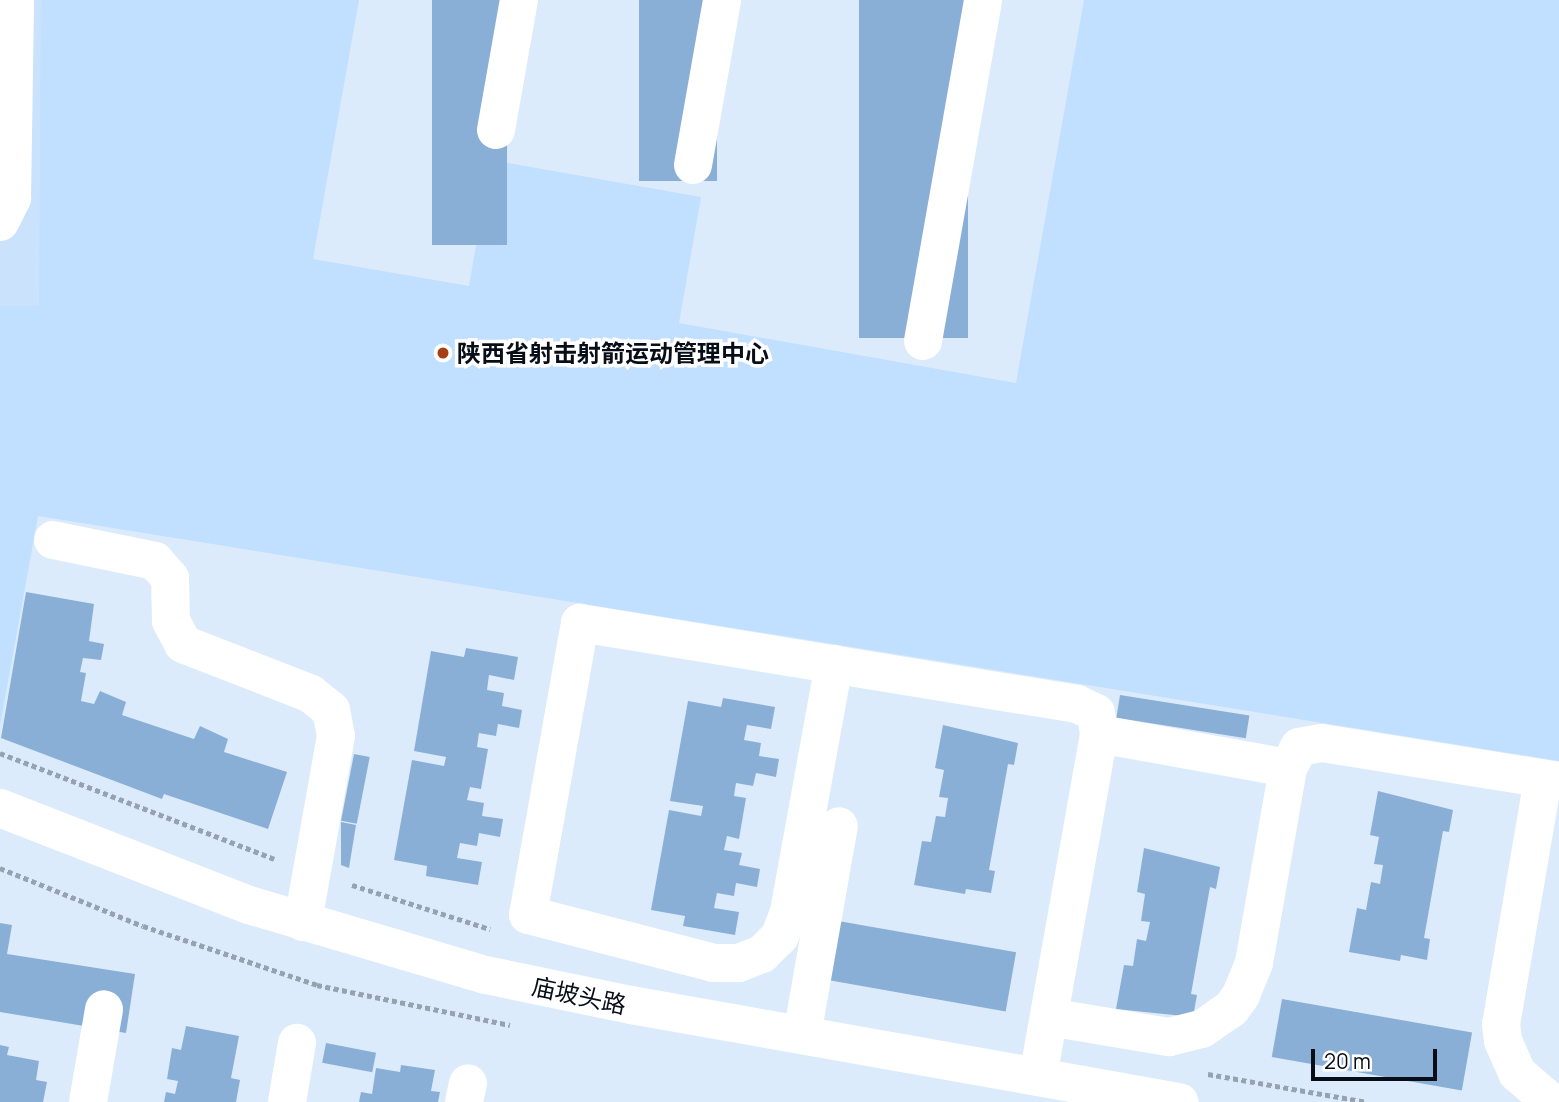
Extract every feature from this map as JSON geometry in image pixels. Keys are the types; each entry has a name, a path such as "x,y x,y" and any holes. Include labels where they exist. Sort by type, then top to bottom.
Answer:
{"street":[{"path":"0,222 12,198 15,0"},
{"path":"496,130 519,0"},
{"path":"693,164 722,0"},
{"path":"923,341 983,0"},
{"path":"53,540 155,561 170,578 171,621 183,644 311,694 331,710 336,736 303,922"},
{"path":"834,664 789,912 780,936 762,954 739,963 714,963 528,915 580,623 834,664 1077,704 1096,713 1098,734 1038,1077"},
{"path":"1098,734 1288,768"},
{"path":"1049,1017 1169,1037 1202,1029 1231,1009 1241,995 1254,963 1288,768 1299,747 1322,743 1551,780 1501,1024 1503,1041 1517,1073 1551,1102"},
{"name":"庙坡头路","path":"0,808 303,922 486,975 802,1035 1180,1102"},
{"path":"802,1035 839,826"},
{"path":"88,1102 104,1009"},
{"path":"287,1102 297,1043"}],"shaded area":[{"path":"0,0 41,0 41,306 0,306"},
{"name":"陕西省射击射箭运动管理中心","path":"41,0 359,0 313,259 469,286 491,160 701,197 679,323 1016,383 1084,0 1559,0 1559,761 38,516 0,726 0,306 39,306"}],"building":[{"path":"432,0 507,0 507,245 432,245"},
{"path":"639,0 717,0 717,181 639,181"},
{"path":"859,0 968,0 968,338 859,338"},
{"path":"26,592 94,604 89,641 104,644 101,660 83,658 80,672 86,673 81,701 94,704 100,691 126,702 122,715 194,739 200,726 228,739 224,752 287,772 268,829 164,794 162,799 1,738"},
{"path":"466,648 518,657 514,680 489,675 487,690 504,693 502,706 522,710 519,728 498,724 496,736 479,733 477,747 488,749 481,789 470,787 467,800 484,803 482,816 503,819 500,837 479,833 477,846 460,843 457,858 482,862 478,885 426,876 427,866 394,860 412,760 444,766 446,757 414,751 431,651 464,657"},
{"path":"1120,695 1249,715 1246,738 1116,718"},
{"path":"723,698 775,707 771,729 747,725 744,740 761,743 759,756 779,759 776,777 756,773 753,786 736,783 734,796 746,798 739,839 727,836 724,850 742,853 739,865 760,869 757,887 736,883 734,896 717,893 714,908 739,912 735,935 683,926 685,916 651,910 669,810 701,816 703,806 670,801 688,701 721,707"},
{"path":"943,725 1018,743 1014,765 1008,764 989,870 995,871 991,893 966,889 965,894 914,885 922,841 931,842 936,816 945,817 948,798 939,797 944,770 935,768"},
{"path":"354,754 370,757 357,824 341,821"},
{"path":"1378,791 1453,810 1449,832 1443,831 1424,938 1430,939 1427,960 1401,955 1400,961 1349,952 1357,908 1366,910 1371,882 1380,884 1383,865 1374,864 1379,837 1370,835"},
{"path":"341,822 356,825 349,868 341,865"},
{"path":"1144,848 1220,867 1216,889 1210,887 1191,994 1197,995 1193,1017 1116,1009 1124,965 1133,966 1137,939 1146,941 1150,922 1141,921 1145,894 1137,892"},
{"path":"827,919 1016,952 1006,1011 817,978"},
{"path":"0,923 12,925 7,954 135,974 126,1033 0,1012"},
{"path":"1282,999 1472,1033 1462,1091 1272,1057"},
{"path":"186,1026 239,1036 231,1078 240,1080 236,1102 164,1102 166,1092 175,1094 178,1081 167,1079 172,1048 181,1050"},
{"path":"326,1043 376,1053 372,1072 322,1063"},
{"path":"0,1045 9,1047 7,1055 39,1061 36,1080 47,1082 43,1102 0,1102"},
{"path":"401,1065 435,1070 431,1091 440,1092 438,1102 359,1102 361,1092 372,1094 376,1068 400,1072"}],"place":[{"name":"陕西省射击射箭运动管理中心","path":"443,353"}]}
